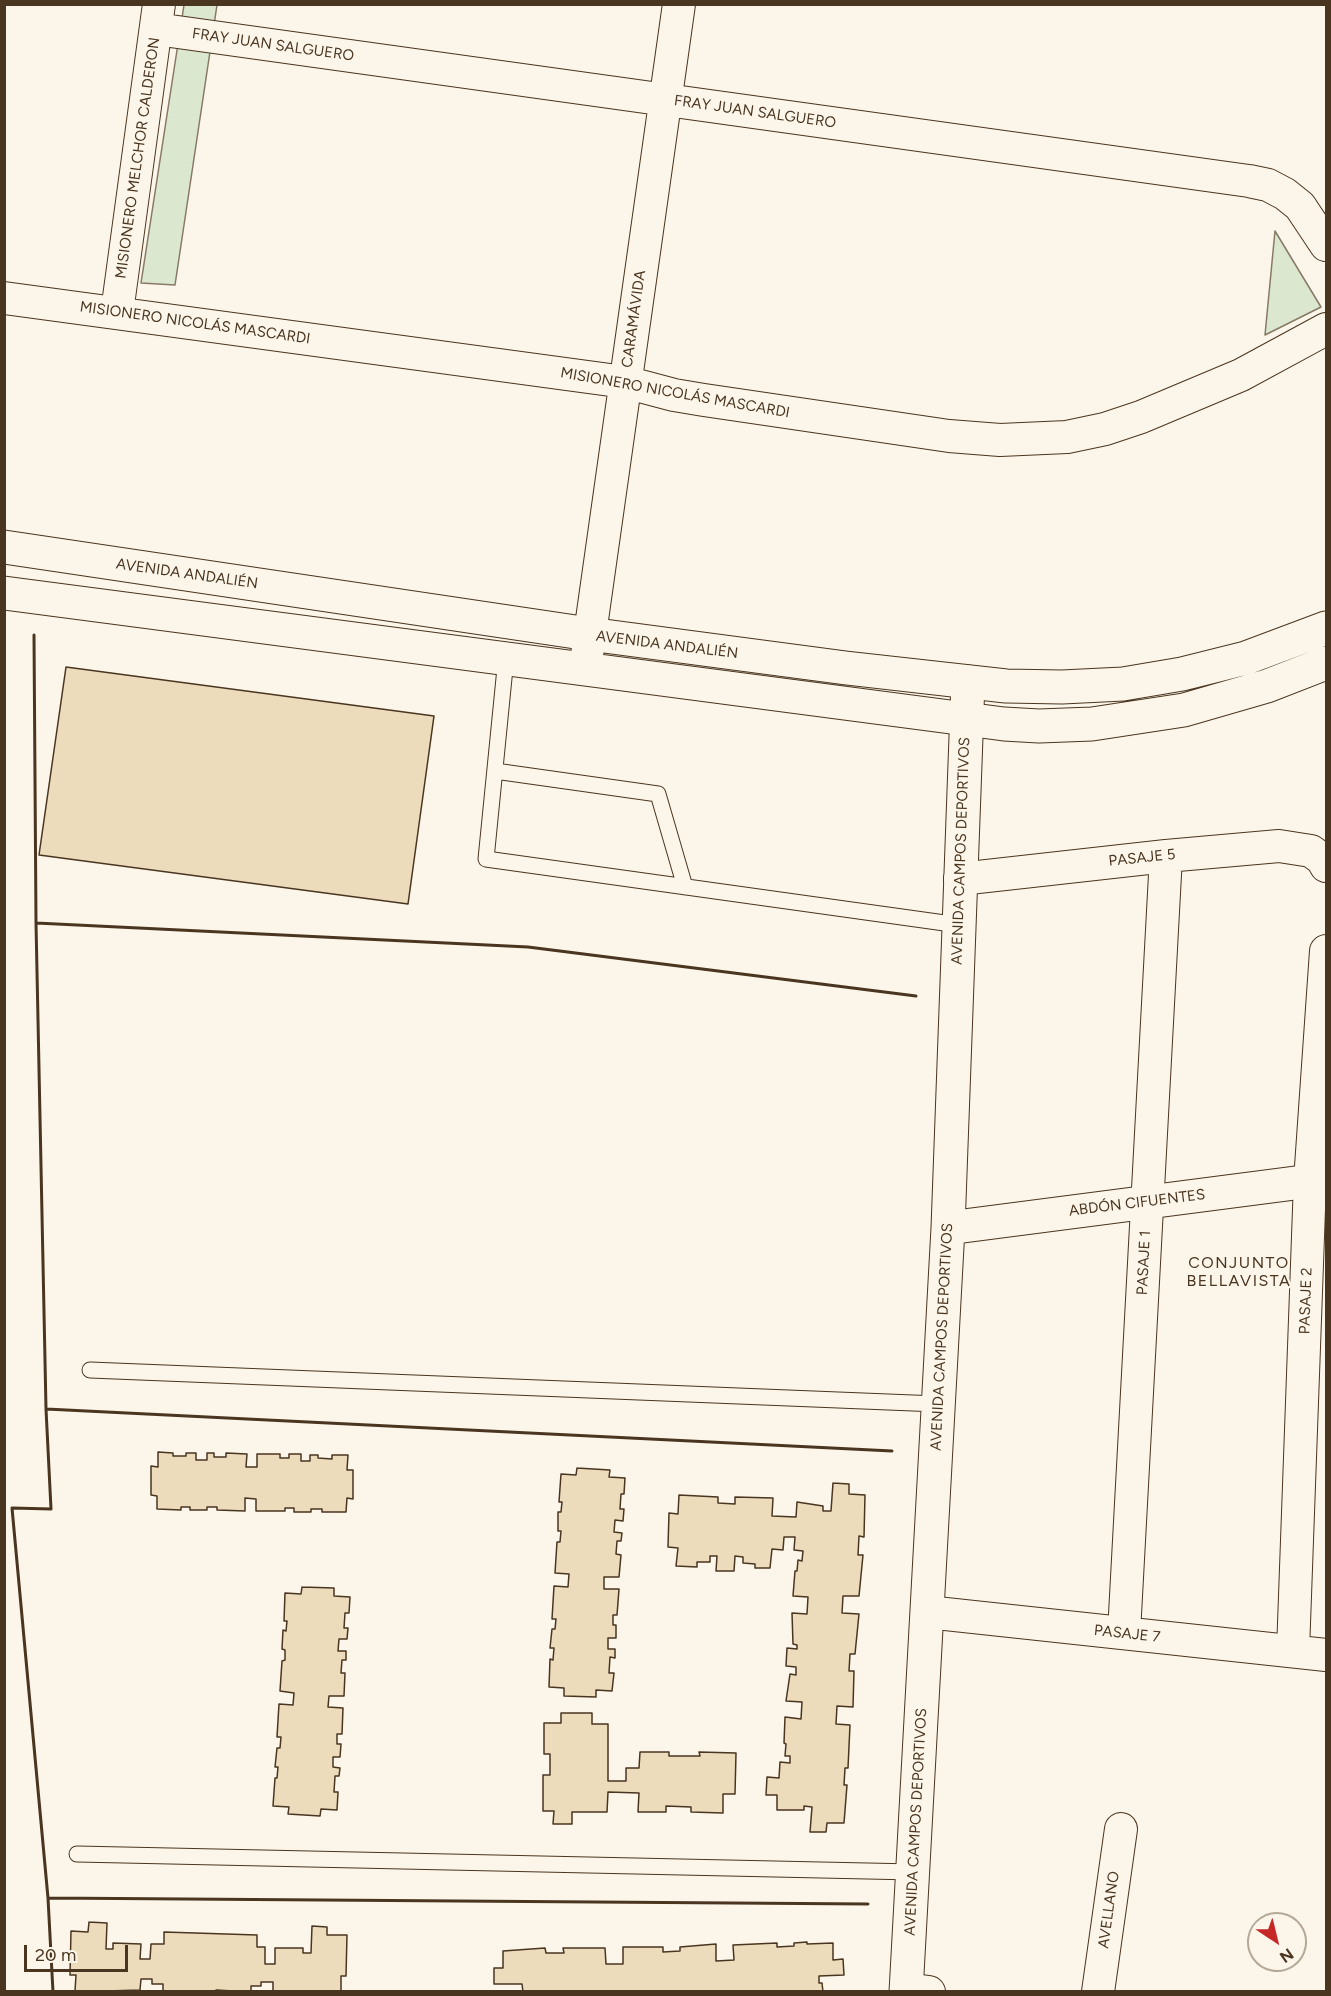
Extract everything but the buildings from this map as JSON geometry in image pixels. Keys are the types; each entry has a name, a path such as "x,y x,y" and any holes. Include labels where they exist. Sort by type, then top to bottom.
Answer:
{"main road":[{"name":"AVENIDA ANDALIÉN","path":"4,547 589,634 968,682 1045,687 1123,684 1214,667 1246,658 1326,628"},
{"path":"4,593 966,720 1039,726 1092,724 1184,710 1267,686 1326,663"},
{"name":"AVENIDA CAMPOS DEPORTIVOS","path":"914,1991 914,1872 948,1228 968,682"},
{"name":"ABDÓN CIFUENTES","path":"948,1228 1318,1180"}],"street":[{"name":"CARAMÁVIDA","path":"585,669 679,4"},
{"name":"FRAY JUAN SALGUERO","path":"158,17 665,100 1268,186 1285,194 1300,206 1326,245"},
{"name":"MISIONERO MELCHOR CALDERON","path":"117,312 158,17"},
{"name":"MISIONERO NICOLÁS MASCARDI","path":"4,298 625,382 704,400 949,436 1000,440 1067,437 1105,429 1141,417 1241,375 1326,329"},
{"name":"PASAJE 5","path":"960,879 1279,846 1311,851 1324,863"},
{"name":"PASAJE 1","path":"1124,1633 1166,856"},
{"name":"PASAJE 2","path":"1293,1651 1318,1180 1326,951"},
{"name":"PASAJE 7","path":"927,1612 1326,1655"},
{"name":"AVELLANO","path":"1098,1992 1121,1829"}],"lane":[{"path":"506,658 486,859 959,926"},
{"path":"495,771 658,794 685,887"},
{"path":"90,1370 938,1404"},
{"path":"77,1854 914,1872"}],"green space":[{"path":"184,5 217,5 175,285 141,283"},
{"path":"1275,231 1321,307 1265,335"}],"wall":[{"path":"34,635 36,923 46,1409 51,1509 12,1508 48,1898 53,1992"},
{"path":"36,923 528,947 916,996"},
{"path":"46,1409 892,1451"},
{"path":"48,1898 868,1904"}],"district":[{"name":"CONJUNTO BELLAVISTA","path":"1239,1272"}]}
